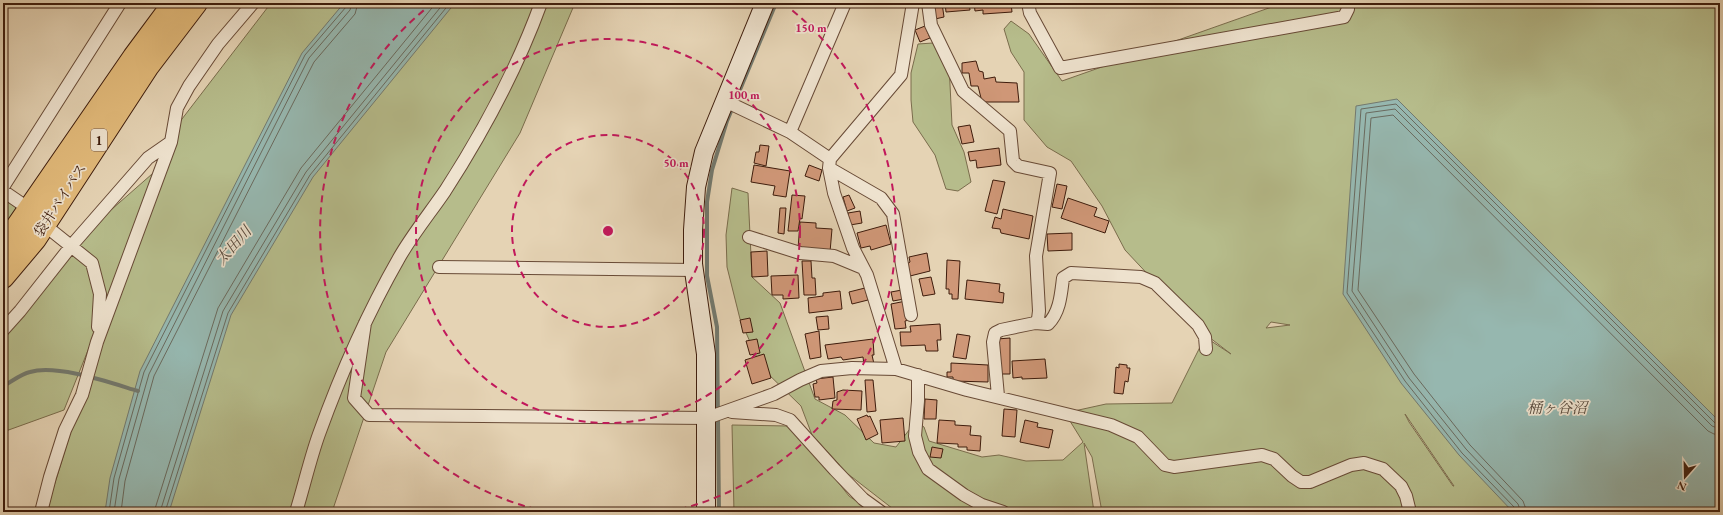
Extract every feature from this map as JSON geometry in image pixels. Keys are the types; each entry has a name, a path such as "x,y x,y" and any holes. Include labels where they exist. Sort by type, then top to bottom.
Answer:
{"highway":[{"name":"袋井バイパス","path":"3,247 134,57 174,3"},
{"name":"袋井バイパス","path":"3,277 35,239 148,66 196,3"},
{"path":"3,244 18,227"}],"street":[{"path":"3,187 120,3"},
{"path":"41,512 65,430 82,395 97,342 171,142 177,108 189,86 218,44 253,3"},
{"path":"296,512 319,435 365,323 400,257 474,145 498,99 533,24 541,3"},
{"path":"706,512 706,354 694,270 693,230 696,187 704,152 765,3"},
{"path":"790,132 845,3"},
{"path":"896,369 867,275 853,248 834,193 829,163 901,75 913,3"},
{"path":"928,3 931,24 963,92 1010,130 1013,161 1018,166 1050,173 1036,256 1039,311 1038,319 1035,323"},
{"path":"1028,3 1030,13 1060,68 1344,17 1348,9 1346,3"},
{"path":"725,101 790,132 829,163 881,198 893,214 911,315"},
{"path":"3,330 20,311 72,245 148,158 171,142"},
{"path":"3,191 22,204"},
{"path":"52,231 72,245 92,263 98,279 100,294 97,342"},
{"path":"749,237 785,249 834,256 864,268"},
{"path":"439,267 694,270"},
{"path":"998,396 993,342 995,333 1001,330 1035,323 1048,324 1054,317 1060,298 1063,278 1071,273 1141,277 1154,283 1198,325 1205,337 1206,349"},
{"path":"365,323 354,398 369,415 707,418 774,394 821,371 852,368 896,369 967,390 998,396 1111,424 1138,437 1165,465 1174,467 1262,455 1274,459 1292,476 1301,482 1310,482 1351,466 1364,464 1383,469 1401,486 1406,496 1410,512"},
{"path":"918,375 918,401 915,436 919,452 928,469 964,495 982,505 1003,512"},
{"path":"724,412 776,415 790,420 863,499 881,512"}],"green space":[{"path":"271,3 575,3 520,133 386,352 332,512 46,512 82,395 150,196 64,410 3,432 3,326 79,238 160,167 172,132"},
{"path":"1283,3 1720,3 1720,422 1397,99 1514,512 1102,512 1092,457 1084,443 1094,512 1059,512 1054,509 1052,512 897,512 848,474 812,435 801,406 761,367 740,319 727,267 726,235 732,188 748,193 752,277 780,303 815,399 845,415 874,443 896,447 916,421 924,427 929,441 982,457 999,455 1026,461 1063,460 1083,442 1065,413 1106,404 1172,403 1205,337 1231,354 1201,331 1125,250 1102,206 1071,161 1047,147 1024,120 1024,72 1011,52 1004,29 1011,21 1029,34 1062,81","holes":["1271,322 1290,325 1266,328","1405,414 1454,486 1409,422"]},
{"path":"933,43 949,64 952,125 964,152 971,182 958,191 946,189 935,155 913,122 911,73 918,44"},
{"path":"3,192 21,211 3,233"},
{"path":"732,425 788,426 810,447 849,496 872,512 734,512"}],"water":[{"name":"太田川","path":"344,3 455,3 313,177 231,315 169,512 105,512 110,478 140,371 302,53"},
{"name":"桶ヶ谷沼","path":"1397,99 1720,422 1720,512 1513,512 1459,455 1401,383 1343,294 1356,106"}],"building":[{"path":"932,3 942,3 944,17 935,19"},
{"path":"945,3 969,3 970,10 946,12"},
{"path":"974,3 1011,3 1012,12 983,14 983,10 975,11"},
{"path":"925,26 930,38 920,42 915,30"},
{"path":"976,61 979,71 983,72 984,79 995,77 996,82 1017,83 1019,102 982,102 978,86 971,86 969,73 962,73 962,63"},
{"path":"970,125 974,142 962,144 958,127"},
{"path":"760,145 769,146 766,166 754,163 756,152 759,152"},
{"path":"999,148 1001,165 977,168 976,160 970,161 968,152"},
{"path":"754,165 790,171 786,197 773,195 775,186 751,182"},
{"path":"809,165 822,170 819,181 805,176"},
{"path":"993,180 1005,182 997,214 985,211"},
{"path":"1057,184 1067,186 1062,209 1052,207"},
{"path":"792,195 805,196 802,219 800,218 798,231 788,231"},
{"path":"849,195 855,208 847,211 843,197"},
{"path":"1068,198 1097,208 1094,216 1109,221 1105,233 1061,218"},
{"path":"780,208 786,208 784,234 778,233"},
{"path":"1003,209 1033,216 1029,239 1001,233 1000,229 992,228 995,217 1001,219"},
{"path":"860,211 862,223 850,225 848,213"},
{"path":"800,222 816,223 816,228 832,229 830,252 798,249"},
{"path":"886,225 891,244 871,250 870,246 861,248 857,233"},
{"path":"1072,233 1072,250 1048,251 1047,234"},
{"path":"767,251 768,276 752,277 751,252"},
{"path":"927,253 930,271 910,276 907,264 910,262 909,257"},
{"path":"947,260 960,261 958,299 952,299 952,294 949,294 949,289 946,289"},
{"path":"802,261 811,261 812,278 815,278 816,295 804,295"},
{"path":"798,275 799,298 783,299 783,295 772,295 771,276"},
{"path":"931,277 935,294 923,296 919,279"},
{"path":"967,280 1000,284 999,292 1004,293 1003,303 965,299"},
{"path":"865,288 868,300 852,304 849,292"},
{"path":"902,290 904,299 893,301 891,292"},
{"path":"840,291 842,309 809,313 808,298 823,296 823,293"},
{"path":"906,301 909,320 905,321 906,328 895,329 891,304"},
{"path":"828,316 829,329 818,330 816,317"},
{"path":"750,318 753,332 743,333 740,320"},
{"path":"940,324 941,340 937,340 938,351 926,351 925,345 901,346 900,332 911,332 910,326"},
{"path":"819,331 821,357 810,359 805,334"},
{"path":"957,334 970,336 966,359 953,357"},
{"path":"1010,338 1010,374 1001,374 997,339"},
{"path":"757,339 760,353 750,355 746,341"},
{"path":"873,339 874,355 872,355 874,364 864,365 863,357 843,360 841,357 828,359 825,345"},
{"path":"764,354 771,378 752,384 745,360"},
{"path":"1045,359 1047,378 1013,378 1012,361"},
{"path":"951,363 988,365 988,382 953,381 953,377 947,377 947,372 951,372"},
{"path":"1119,364 1127,365 1127,368 1130,368 1128,382 1125,381 1123,394 1114,393 1116,367 1119,368"},
{"path":"833,377 835,398 819,400 819,397 815,397 813,384 817,383 816,379"},
{"path":"865,380 873,380 876,411 867,412"},
{"path":"843,390 862,391 861,410 832,409 833,401 837,400 837,392"},
{"path":"925,399 937,400 936,419 924,419"},
{"path":"1004,409 1017,410 1015,437 1002,436"},
{"path":"867,415 868,417 870,416 878,434 866,440 857,419"},
{"path":"903,418 905,441 882,443 880,420"},
{"path":"939,420 955,421 955,425 971,426 970,435 981,436 980,451 967,450 967,447 958,447 958,444 937,443"},
{"path":"1025,420 1038,423 1037,427 1053,430 1049,448 1020,442"},
{"path":"932,447 943,449 941,458 930,457"}],"waterway":[{"path":"719,512 717,327 707,276 707,202 712,170 727,121 776,3"},
{"path":"3,386 30,372 54,370 99,379 138,391"}]}
